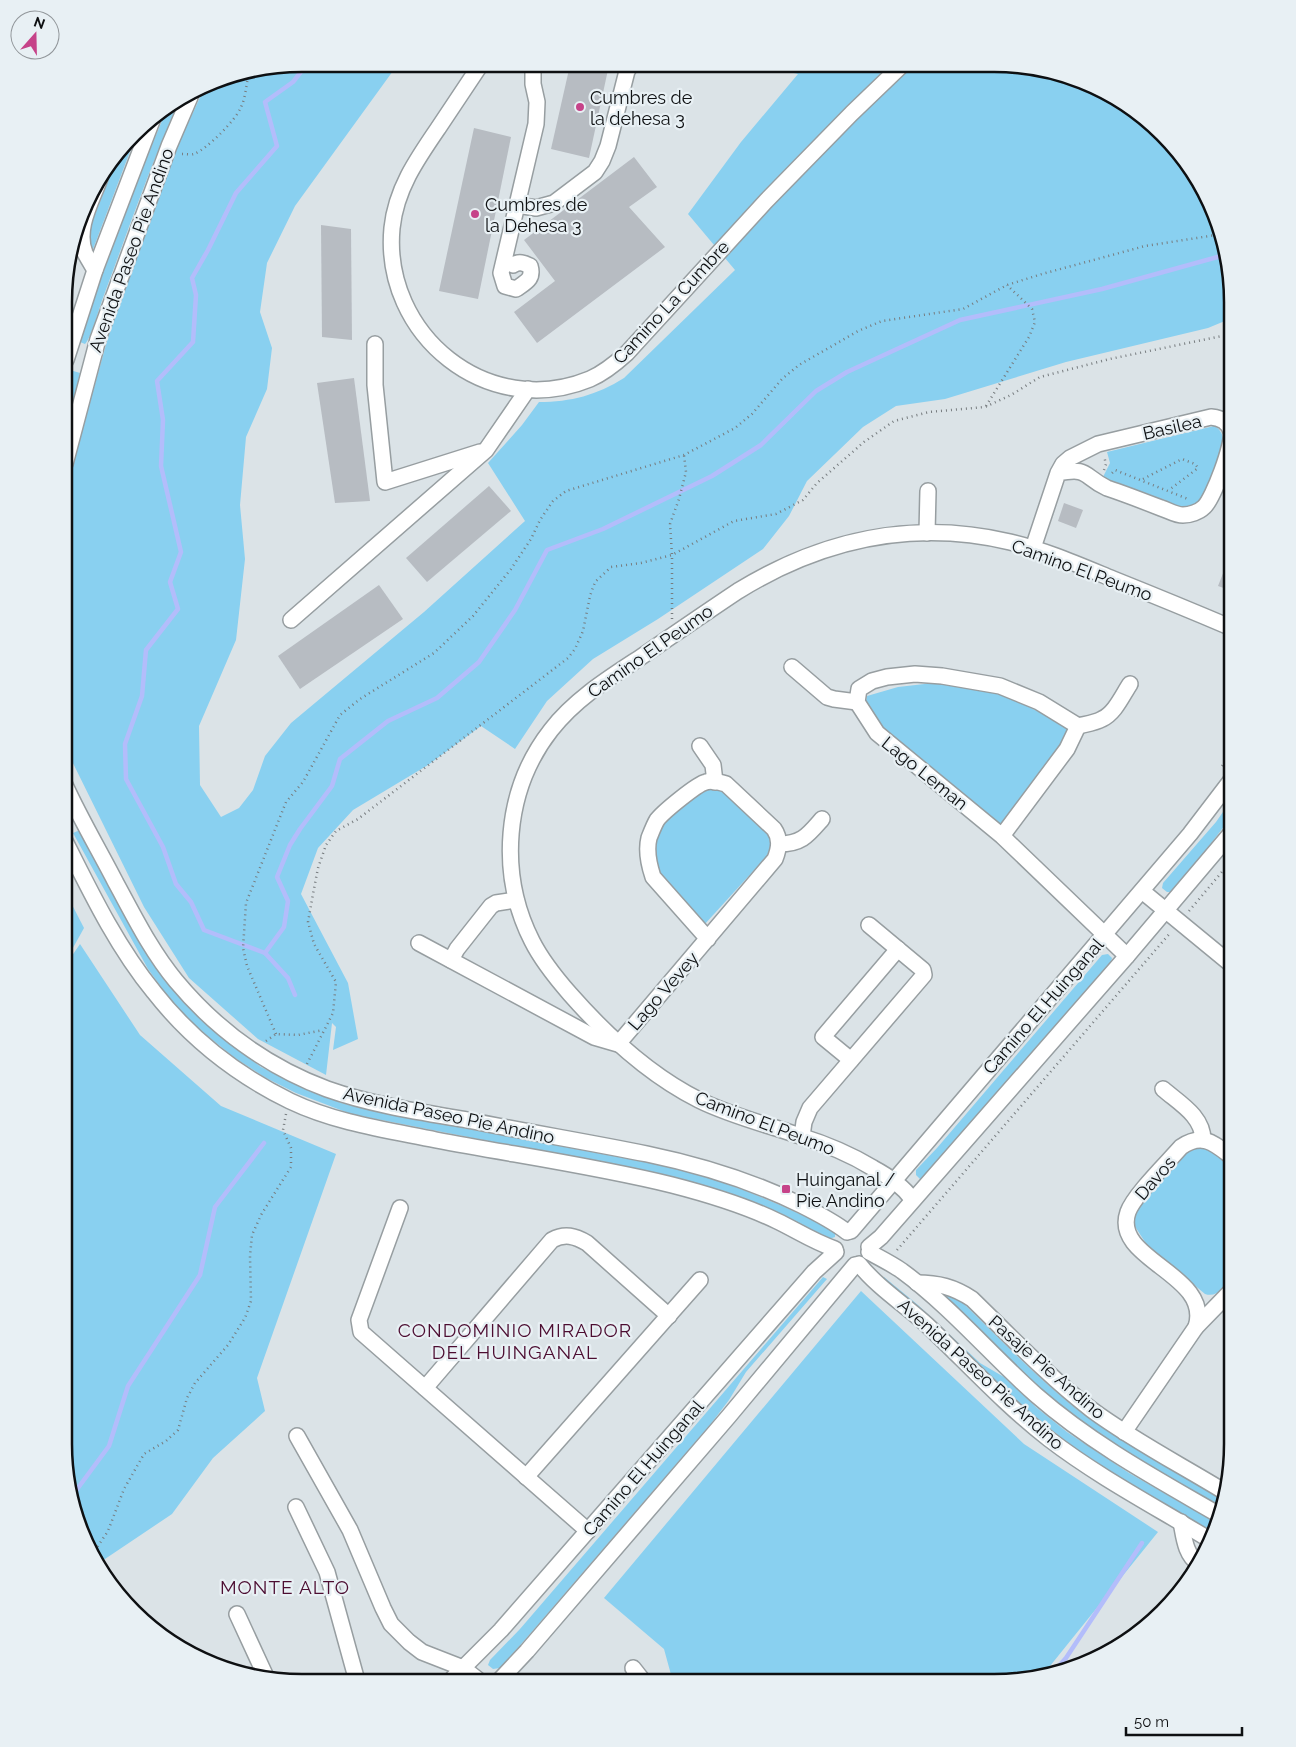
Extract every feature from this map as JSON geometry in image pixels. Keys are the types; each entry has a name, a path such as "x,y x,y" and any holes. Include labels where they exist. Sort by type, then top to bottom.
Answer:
{"street":[{"name":"Camino La Cumbre","path":"476,72 405,180 394,216 391,240 393,265 398,289 407,310 434,348 474,375 503,385 528,389 557,388 574,384 590,379 617,362 638,342 772,194 896,72"},
{"path":"525,261 530,266 532,273 530,279 516,289 505,286 501,274 538,115 538,102 533,84 533,72"},
{"path":"517,205 536,208 554,203 595,172 608,146 627,72"},
{"name":"Avenida Paseo Pie Andino","path":"72,440 92,360 109,306 169,146 187,103"},
{"name":"Avenida Paseo Pie Andino","path":"72,337 95,270 147,134"},
{"path":"82,236 83,247 95,270"},
{"path":"375,344 375,385 385,482 486,450"},
{"path":"72,356 92,360"},
{"path":"291,620 486,450 528,389"},
{"name":"Basilea","path":"1033,548 1058,473 1070,458 1098,444 1211,417 1224,421"},
{"name":"Basilea","path":"1188,515 1204,507 1209,501 1224,464"},
{"path":"1058,473 1079,470 1100,476 1178,514 1188,515"},
{"path":"927,533 928,492"},
{"name":"Camino El Peumo","path":"912,1199 907,1191 894,1180 847,1154 802,1136 740,1117 699,1100 657,1074 618,1044 581,1006 544,962 527,930 516,900 511,864 512,825 520,786 533,757 551,729 575,704 744,587 796,560 866,539 927,533 988,537 1033,548 1224,625"},
{"path":"792,668 827,697 857,702 859,689 872,680 887,677 916,674 942,676 1000,686 1040,702 1078,726 1101,720 1107,716 1130,684"},
{"name":"Lago Leman","path":"857,702 877,733 1002,836 1127,956"},
{"path":"1002,836 1067,749 1078,726"},
{"path":"700,746 712,765 715,782 726,784 774,829 778,835 779,844 795,843 801,840 822,819"},
{"name":"Lago Vevey","path":"708,939 653,877 649,864 649,839 658,819 664,813 696,786 706,782 715,782"},
{"name":"Camino El Huinganal","path":"849,1232 1142,891 1190,834 1224,789"},
{"name":"Avenida Paseo Pie Andino","path":"72,798 147,939 170,973 192,999 224,1029 281,1068 327,1089 379,1103 657,1156 710,1169 792,1200 849,1232"},
{"name":"Camino El Huinganal","path":"869,1249 1127,956 1224,842"},
{"name":"Lago Vevey","path":"618,1044 775,859 779,844"},
{"name":"Avenida Paseo Pie Andino","path":"72,864 123,949 172,1014 207,1047 237,1070 290,1101 322,1113 378,1129 673,1185 776,1220 835,1250"},
{"path":"1142,891 1165,912 1224,959"},
{"path":"452,960 457,949 491,906 496,903 516,900"},
{"path":"802,1136 804,1122 810,1108 924,975 923,970 869,925"},
{"name":"Camino El Peumo","path":"419,942 594,1037 618,1044"},
{"path":"851,1060 823,1036 898,949"},
{"path":"1163,1089 1199,1122 1203,1133 1203,1140 1217,1146 1224,1152"},
{"name":"Davos","path":"1193,1295 1133,1242 1126,1220 1133,1203 1181,1147 1188,1143 1203,1140"},
{"path":"400,1208 359,1320 361,1332 588,1531"},
{"path":"849,1232 864,1235 869,1249 865,1259 857,1265 845,1264 840,1261 835,1250 837,1240 849,1232"},
{"path":"425,1388 552,1240 562,1235 577,1237 587,1243 669,1316"},
{"name":"Avenida Paseo Pie Andino","path":"869,1249 917,1283 1007,1369 1058,1414 1109,1451 1213,1512"},
{"name":"Camino El Huinganal","path":"458,1674 501,1630 835,1250"},
{"name":"Avenida Paseo Pie Andino","path":"857,1265 926,1324 1001,1398 1048,1438 1112,1482 1204,1536"},
{"name":"Camino El Huinganal","path":"505,1674 857,1265"},
{"path":"526,1477 700,1280"},
{"name":"Pasaje Pie Andino","path":"917,1283 944,1285 972,1299 1067,1390 1124,1432 1219,1488"},
{"path":"1193,1295 1207,1300 1214,1300 1224,1295"},
{"path":"1193,1295 1199,1314 1196,1327"},
{"path":"1124,1432 1196,1327 1224,1298"},
{"path":"298,1436 350,1530 383,1608 392,1624 409,1642 422,1652 464,1668 471,1674"},
{"path":"296,1507 327,1572 355,1674"},
{"path":"1181,1522 1188,1554 1193,1560"},
{"path":"237,1614 263,1671"},
{"path":"632,1668 637,1674"}],"path":[{"path":"182,154 192,154 201,150 223,131 243,105 248,79"},
{"path":"276,1034 247,966 243,948 246,903 286,802 303,782 340,715 360,699 434,653 473,616 511,569 531,539 540,520 553,502 560,496 566,491 684,455 735,428 752,414 782,379 799,365 858,331 882,321 963,309 1007,285 1145,246 1213,235"},
{"path":"985,407 1029,337 1036,322 1032,309 1007,285"},
{"path":"307,1064 332,1012 336,982 314,944 308,922 318,868 326,845 336,831 358,819 568,658 575,649 583,631 590,596 595,582 612,568 641,563 672,554 715,533 734,521 776,514 803,500 817,483 864,442 894,422 929,412 985,407 1011,395 1040,377 1110,359 1224,336"},
{"path":"1098,444 1106,464 1100,476"},
{"path":"672,636 670,524 686,472 684,455"},
{"path":"1142,480 1182,459 1195,464 1198,468 1169,490"},
{"path":"1100,476 1114,473 1115,470 1188,498 1188,515"},
{"path":"896,1252 1224,870"},
{"path":"266,1041 276,1034 298,1035 323,1030"},
{"path":"97,1548 108,1531 124,1489 144,1454 166,1441 178,1430 187,1398 195,1383 228,1345 245,1318 251,1301 250,1256 252,1234 261,1215 290,1167 290,1148 283,1130 290,1101"}],"shaded area":[{"path":"392,72 295,206 267,263 260,312 272,348 267,389 246,437 240,505 245,559 236,640 199,726 200,785 221,817 239,808 253,790 265,756 291,723 424,612 525,521 488,463 522,425 539,402 573,399 604,389 624,378 735,270 688,214 741,142 798,74 790,72 993,72 1023,74 1053,80 1081,90 1108,103 1133,120 1156,140 1185,175 1200,201 1216,243 1222,273 1224,321 1208,328 1066,362 945,399 896,406 863,427 807,481 789,516 763,549 658,619 593,659 547,701 515,749 481,726 428,765 353,810 318,848 301,894 348,983 358,1039 333,1050 336,1027 332,1023 326,1075 258,1039 189,978 144,907 72,761 72,466 109,334 168,166 201,96 215,90 243,80 273,74"},
{"path":"175,111 149,175 93,329 85,344 80,342 79,337 162,121"},
{"path":"130,151 92,252 87,235 109,178"},
{"path":"72,371 80,373 72,406"},
{"path":"1214,426 1219,429 1223,436 1222,452 1207,492 1193,506 1176,510 1102,479 1110,463 1107,452"},
{"path":"942,682 998,691 1070,728 1062,746 1001,828 862,716 867,696 898,687"},
{"path":"705,789 715,789 724,793 767,832 770,844 767,856 704,925 661,874 655,859 654,847 657,832 665,820"},
{"path":"1224,810 1224,826 1171,892 1167,892 1162,888 1163,883"},
{"path":"80,830 144,948 164,980 196,1014 230,1044 261,1067 341,1103 378,1112 677,1168 738,1188 797,1212 835,1231 835,1237 829,1239 784,1215 737,1196 681,1179 351,1114 296,1093 266,1078 235,1058 205,1034 182,1013 164,991 148,969 73,833"},
{"path":"72,905 84,928 72,950"},
{"path":"80,944 140,1035 221,1106 336,1154 257,1378 265,1411 213,1458 172,1514 104,1560 90,1532 80,1504 74,1474 72,1444 72,956"},
{"path":"1108,954 1112,958 1111,962 925,1178 920,1179 916,1175 916,1170 1102,955"},
{"path":"1200,1146 1213,1152 1224,1161 1224,1287 1217,1293 1209,1295 1205,1294 1147,1245 1134,1225 1136,1210 1142,1201 1187,1150"},
{"path":"823,1277 827,1279 746,1372 729,1400 710,1425 530,1634 500,1668 493,1669 488,1665 490,1660 520,1629"},
{"path":"884,1277 918,1305 980,1363 1004,1377 1037,1408 1067,1432 1129,1473 1210,1520 1207,1529 1115,1476 1063,1439 1015,1400 936,1324 882,1278"},
{"path":"861,1291 1024,1444 1158,1532 1048,1668 1023,1673 671,1674 664,1649 604,1598"},
{"path":"941,1294 956,1296 1029,1368 1075,1408 1129,1445 1218,1495 1216,1504 1122,1450 1082,1423 1052,1399"}],"building":[{"name":"Cumbres de la dehesa 3","path":"568,72 607,72 589,158 551,149"},
{"name":"Cumbres de la Dehesa 3","path":"474,128 511,137 478,299 439,291"},
{"path":"634,157 657,187 629,207 665,247 537,343 514,312 555,281 524,240"},
{"path":"321,225 351,229 352,340 322,337"},
{"path":"354,378 370,501 335,503 317,383"},
{"path":"489,486 511,511 427,582 406,558"},
{"path":"1064,503 1083,510 1076,528 1058,521"},
{"path":"1224,571 1224,588 1218,586"},
{"path":"379,585 403,619 300,689 278,656"}],"waterway":[{"path":"295,995 288,978 265,953 204,930 191,902 176,884 163,847 126,779 125,744 142,696 146,650 178,609 170,582 181,552 161,466 163,420 157,381 193,342 196,295 192,278 236,193 277,146 265,102 293,82 301,72"},
{"path":"265,953 284,927 288,901 277,877 290,845 332,786 340,759 388,721 437,698 479,662 515,610 547,550 603,529 712,476 761,445 816,391 847,372 960,320 1102,289 1219,257"},
{"path":"77,1489 109,1446 128,1386 200,1275 215,1207 264,1143"},
{"path":"1060,1664 1142,1543"}],"place":[{"name":"Cumbres de la dehesa 3","path":"580,107"},
{"name":"Cumbres de la Dehesa 3","path":"475,214"},
{"name":"Huinganal / Pie Andino","path":"786,1189"}],"district":[{"name":"CONDOMINIO MIRADOR DEL HUINGANAL","path":"515,1341"},
{"name":"MONTE ALTO","path":"285,1587"}]}
